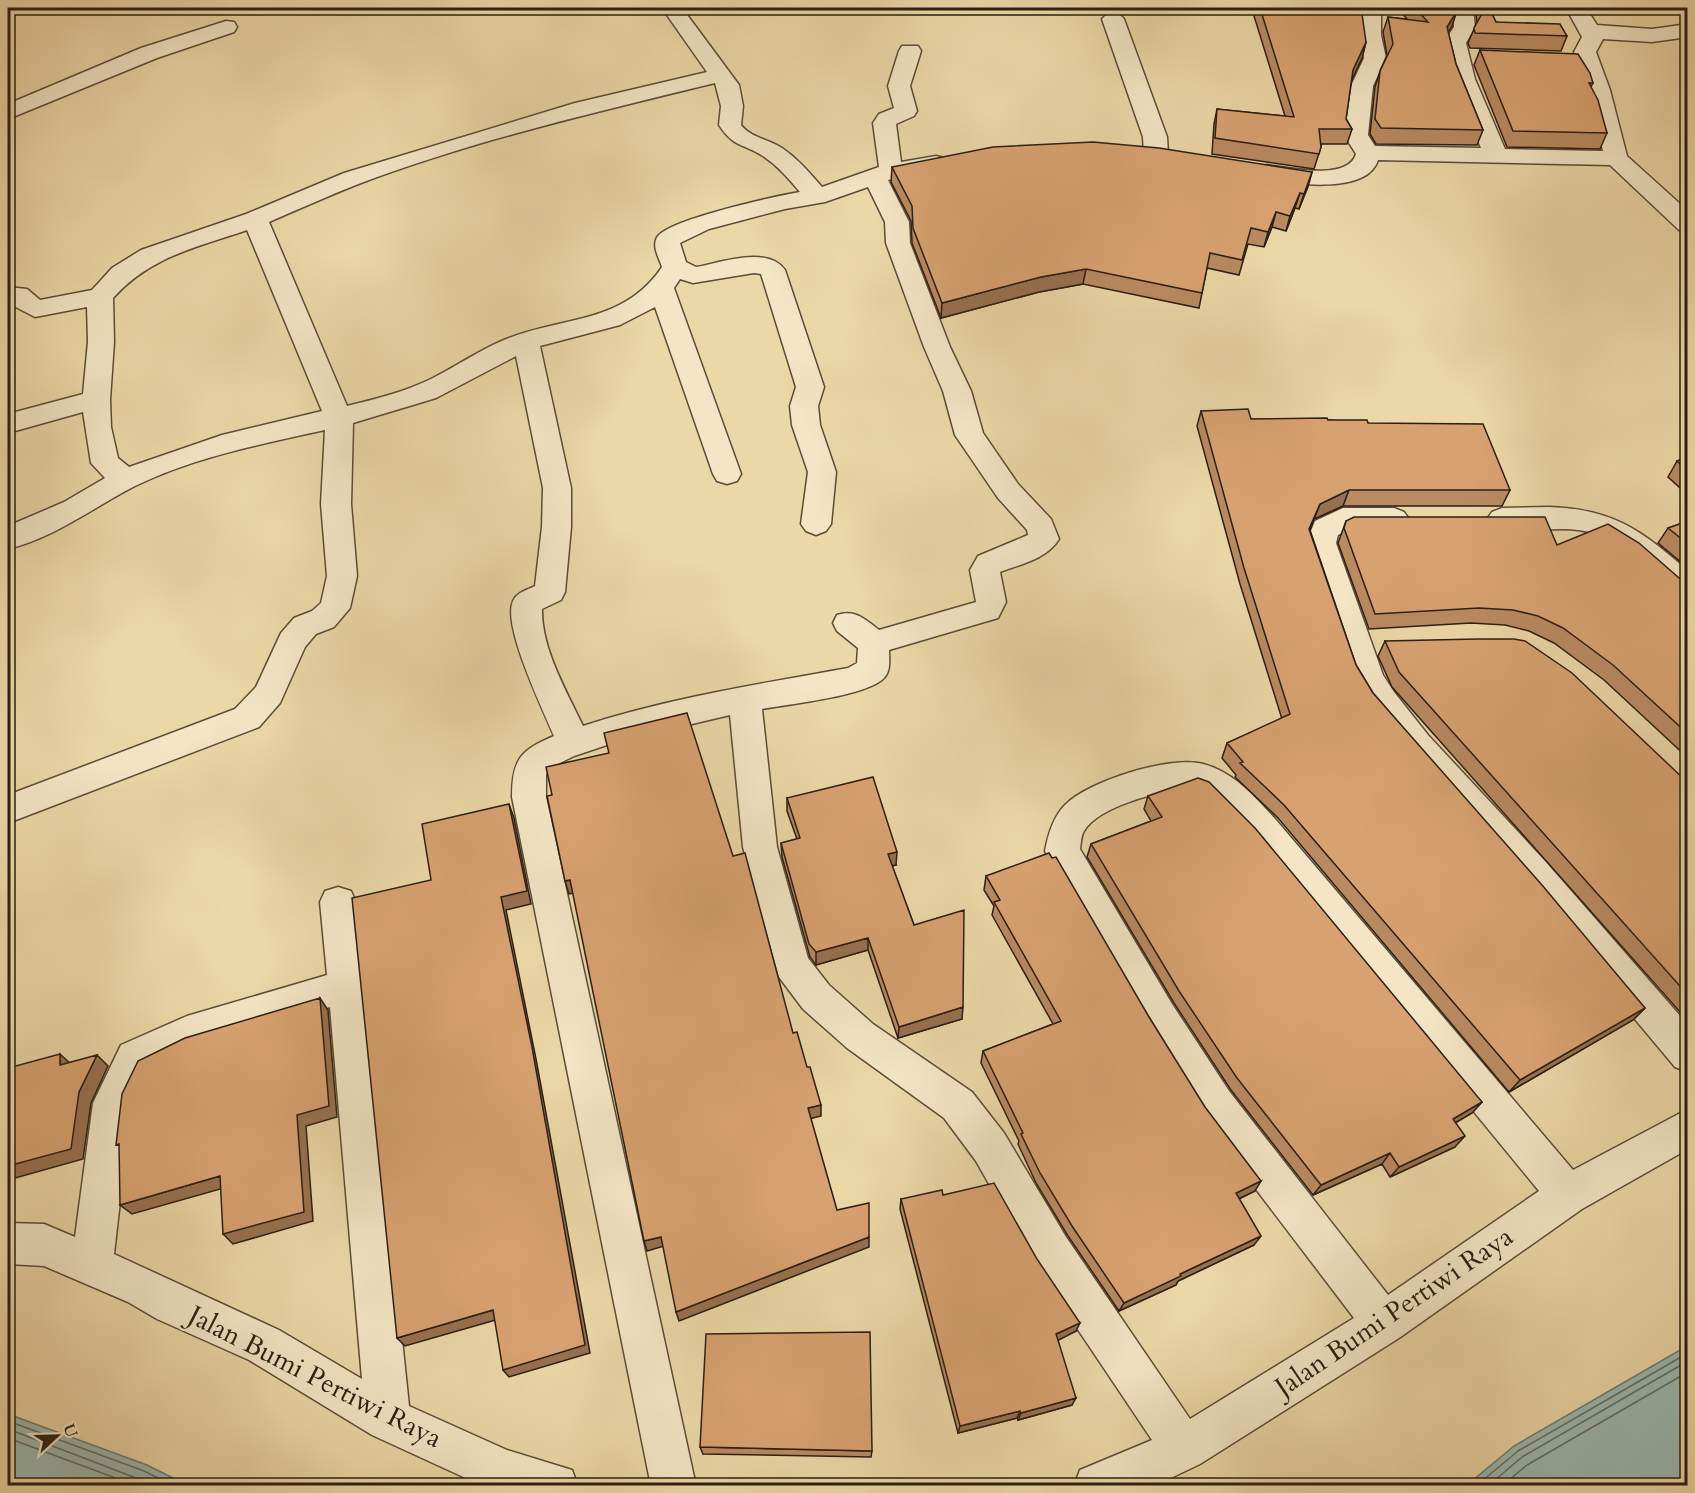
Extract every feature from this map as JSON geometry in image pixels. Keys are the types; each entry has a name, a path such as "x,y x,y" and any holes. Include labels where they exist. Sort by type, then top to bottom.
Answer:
{"street":[{"path":"674,10 699,8"},
{"path":"1245,169 1316,179 1348,174 1363,168 1368,161 1368,153 1359,143 1356,135 1362,86 1376,58 1370,34 1371,8"},
{"path":"1463,8 1466,18 1463,35 1455,42 1469,56 1464,79 1496,156"},
{"path":"1576,8 1593,37 1577,61 1599,90 1616,158 1688,225"},
{"path":"674,10 729,85 732,106 730,125 738,136 771,151 792,167 817,197"},
{"path":"1113,19 1155,137 1167,155 1128,150"},
{"path":"8,112 149,52 225,27"},
{"path":"1591,31 1677,34 1688,30"},
{"path":"674,1485 529,797 530,771 540,757 615,729 745,699 855,679 873,669 861,633 987,610 991,602 985,570 989,564 1025,552 1044,539 1041,526 1008,491 969,435 957,391 937,347 898,243 897,222 883,175 884,123 887,118 906,111 899,86 910,51"},
{"path":"8,295 18,295 35,309 100,297 121,274 150,255 255,219 352,178 583,108 721,75"},
{"path":"1368,153 1616,158"},
{"path":"727,474 669,279 668,239 700,224 784,202 817,197 883,175 955,159"},
{"path":"8,809 247,718 269,694 292,641 305,626 323,619 335,608 342,576 336,504 339,419 255,219"},
{"path":"8,538 74,508 126,479 188,455 267,433 339,419 426,392 526,342 621,317 642,306 669,279 754,265 763,265 772,270 810,387 804,406 806,425 812,449 822,472 816,524"},
{"path":"100,297 102,342 96,400 97,427 105,463 126,479"},
{"path":"526,342 557,488 559,510 556,542 551,561 550,592 527,603 524,612 542,666 574,743"},
{"path":"8,424 30,416 96,400"},
{"path":"1419,519 1342,519 1325,529 1321,543 1368,679 1379,697 1546,886 1688,1054"},
{"path":"1474,519 1576,519 1603,524 1625,535 1688,589"},
{"path":"1355,643 1390,642"},
{"path":"745,699 760,846 792,964 816,997 860,1036 958,1105 990,1148 1051,1252 1184,1448"},
{"path":"1384,1323 1215,1104 1159,1016 1062,851 1064,833 1076,815 1095,801 1143,784 1185,774 1206,778 1222,788 1299,875 1568,1195"},
{"path":"338,902 388,1419"},
{"path":"92,1267 112,1103 134,1058 187,1033 345,986"},
{"name":"Jalan Bumi Pertiwi Raya","path":"1096,1485 1118,1479 1184,1448 1384,1323 1568,1195 1688,1128"},
{"name":"Jalan Bumi Pertiwi Raya","path":"8,1244 44,1245 143,1287 172,1304 264,1345 388,1419 504,1472 556,1485"}],"water":[{"path":"1687,1346 1687,1485 1467,1485 1514,1446"},
{"path":"8,1414 147,1465 187,1485 8,1485"}],"building":[{"path":"1260,8 1310,8 1362,14 1366,42 1353,70 1346,119 1352,129 1319,129 1321,147 1319,154 1215,138 1217,109 1294,117"},
{"path":"1415,8 1457,8 1447,27 1456,64 1483,130 1381,128 1375,119 1380,71 1393,44 1388,17 1428,22"},
{"path":"1482,8 1489,8 1496,22 1560,24 1567,36 1475,33 1474,28 1483,12"},
{"path":"1480,50 1578,54 1590,73 1593,83 1589,83 1598,100 1607,133 1513,131"},
{"path":"1093,142 1159,148 1312,172 1304,194 1300,193 1290,216 1276,212 1268,232 1251,228 1242,260 1210,253 1202,293 1086,269 1041,277 942,303 913,228 912,206 892,167 993,147"},
{"path":"1248,409 1251,419 1327,418 1328,420 1367,420 1368,423 1483,424 1510,490 1349,490 1320,504 1309,529 1356,665 1373,693 1542,885 1645,1008 1520,1080 1284,805 1240,763 1243,762 1227,743 1290,714 1244,568 1201,411"},
{"path":"1688,457 1688,471 1677,461"},
{"path":"1354,517 1545,517 1557,545 1608,524 1639,543 1688,584 1688,734 1613,665 1563,628 1538,616 1513,610 1479,608 1375,614 1344,528 1346,521"},
{"path":"1688,521 1688,544 1668,528"},
{"path":"1478,639 1525,641 1572,673 1688,781 1688,995 1399,672 1385,641"},
{"path":"687,713 733,856 745,853 793,1033 797,1032 807,1067 810,1067 821,1105 808,1108 837,1210 869,1203 869,1237 676,1312 661,1237 644,1241 570,880 565,881 547,796 552,795 546,767 609,753 604,733"},
{"path":"873,777 897,852 888,854 914,925 964,910 963,1007 899,1027 868,938 816,952 809,944 781,843 800,838 787,798"},
{"path":"1198,778 1209,782 1255,828 1482,1102 1453,1119 1465,1136 1399,1167 1390,1153 1321,1185 1237,1078 1179,991 1091,844 1162,817 1148,796"},
{"path":"509,804 527,891 501,897 532,1047 585,1345 503,1370 493,1310 397,1338 352,898 431,880 422,824"},
{"path":"1049,853 1052,858 1056,857 1149,1017 1205,1107 1261,1181 1236,1193 1261,1236 1124,1303 1072,1226 1040,1173 983,1051 1061,1021 994,902 1000,900 986,876"},
{"path":"320,998 329,1106 297,1115 304,1212 223,1234 220,1176 120,1205 119,1144 116,1145 122,1094 138,1061 185,1038"},
{"path":"60,1054 60,1065 97,1055 79,1092 71,1149 8,1166 8,1068"},
{"path":"994,1183 1037,1259 1080,1323 1056,1334 1076,1398 960,1426 901,1199 942,1190 943,1195"},
{"path":"870,1332 872,1451 700,1447 706,1334"}]}
